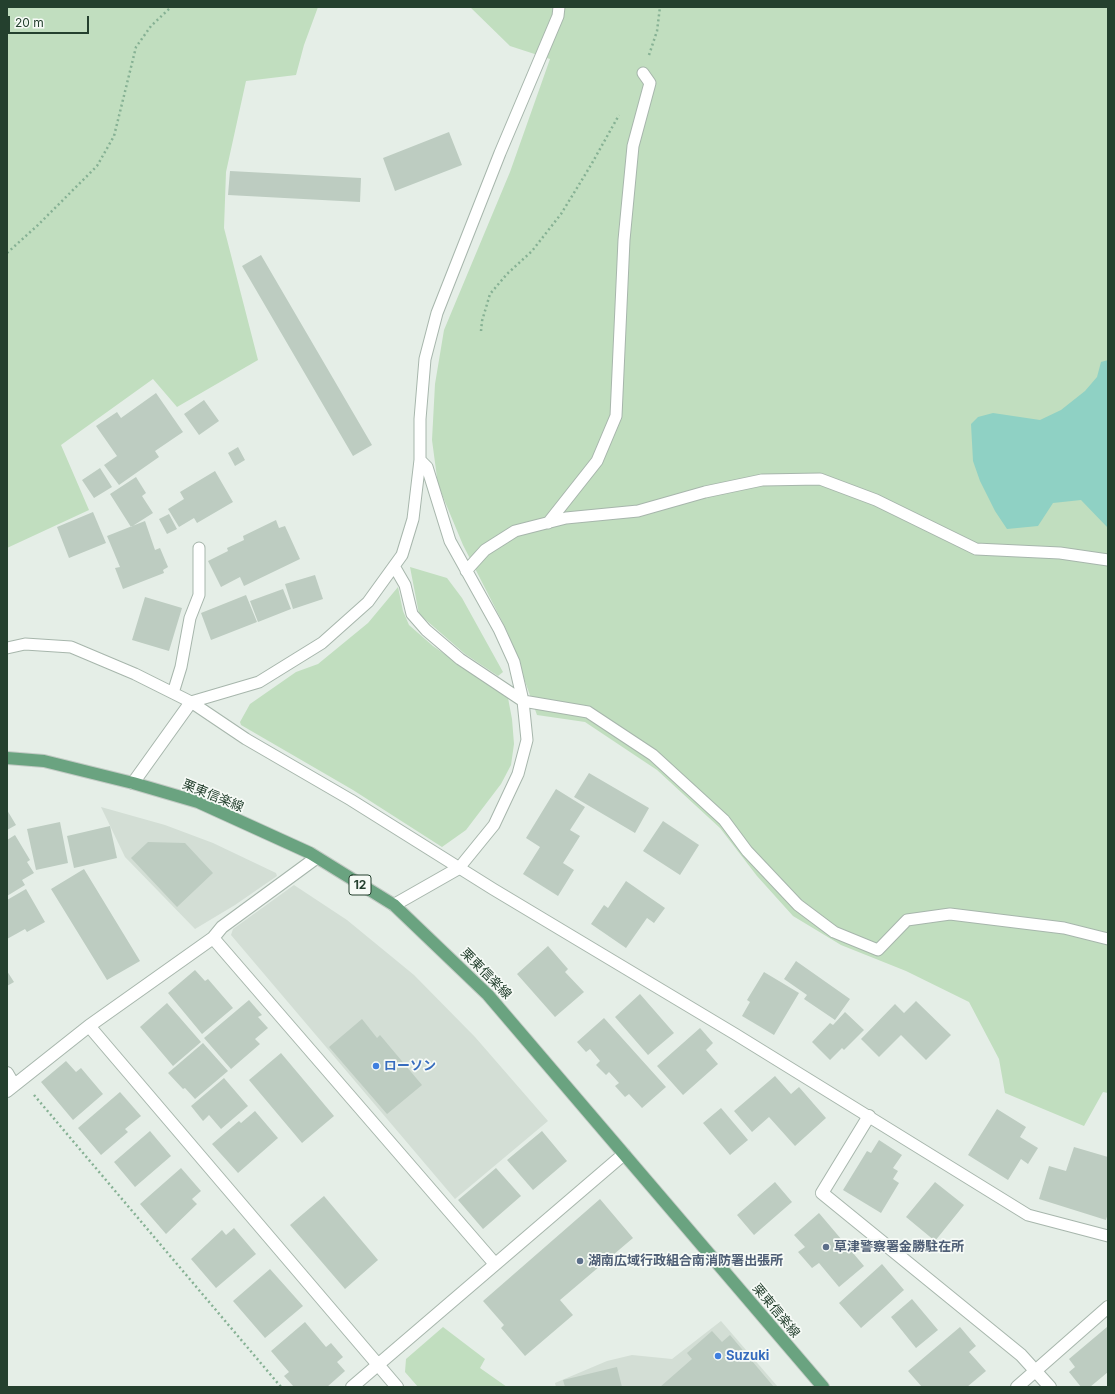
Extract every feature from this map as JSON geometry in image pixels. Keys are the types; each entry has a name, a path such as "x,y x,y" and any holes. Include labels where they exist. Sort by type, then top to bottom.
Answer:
{"main road":[{"name":"栗東信楽線","path":"7,758 44,761 132,783 198,802 316,858 394,905 488,995 823,1387"}],"street":[{"path":"132,783 191,702"},
{"path":"7,1073 11,1088 89,1026 213,938 222,927 316,858"},
{"path":"394,905 459,868"},
{"path":"213,938 495,1264"},
{"path":"89,1026 397,1387"},
{"path":"869,1116 822,1193 1020,1354 1050,1387"},
{"path":"352,1387 624,1154"},
{"path":"1017,1387 1108,1307"}],"lane":[{"path":"191,702 259,682 322,642 368,602 402,555 413,519 420,460 420,418 424,358 437,313 500,153 558,16 559,7"},
{"path":"548,522 597,461 616,416 624,240 632,154 650,83 643,73"},
{"path":"420,460 427,467 450,541 499,629 514,662 523,701 527,740 518,774 494,825 459,868"},
{"path":"466,571 485,550 515,531 548,522 566,518 638,511 705,492 762,480 820,479 876,500 976,549 1060,553 1108,560"},
{"path":"173,694 181,667 190,618 199,595 199,548"},
{"path":"394,566 405,585 412,614 426,630 460,659 523,701 588,712 653,755 724,820 747,852 798,905 834,932 878,950 907,920 950,914 1064,928 1108,939"},
{"path":"7,648 25,644 71,647 135,674 191,702 246,739 414,839 459,868 869,1116 1028,1215 1108,1236"}],"path":[{"path":"7,253 38,226 97,166 114,136 136,47 151,26 171,7"},
{"path":"643,73 656,31 660,7"},
{"path":"481,331 482,321 490,294 507,274 532,251 561,214 621,112"},
{"path":"11,1088 31,1092 281,1387"}],"shaded area":[{"path":"101,807 165,825 213,843 276,873 277,876 235,905 195,929 125,857"},
{"path":"294,885 347,920 414,975 475,1037 548,1121 455,1199 231,935 233,929"},
{"path":"721,1321 778,1387 556,1387 555,1383 607,1361 632,1355 672,1359"}],"green space":[{"path":"7,7 318,7 304,45 296,75 246,81 226,172 224,228 258,360 177,407 153,379 61,445 89,510 7,548"},
{"path":"470,7 1108,7 1108,1093 1103,1092 1084,1126 1005,1093 999,1059 969,1002 906,971 841,945 793,916 757,876 720,828 657,770 585,722 537,715 507,631 463,545 438,485 432,440 435,384 444,330 510,172 550,59 510,46"},
{"path":"410,567 447,578 462,598 503,672 498,676 465,654 419,614"},
{"path":"398,587 403,611 409,625 433,646 508,698 512,719 514,744 511,765 501,784 466,830 442,847 353,790 241,725 240,722 250,704 296,672 318,664 368,623"},
{"path":"443,1327 485,1359 480,1368 507,1387 418,1387 405,1372 406,1359"}],"water":[{"path":"1108,360 1108,528 1081,500 1053,503 1038,526 1007,529 995,511 980,481 973,461 971,424 978,417 993,413 1040,420 1061,410 1085,391 1097,377 1101,362"}],"building":[{"path":"449,132 462,165 395,191 383,158"},
{"path":"230,171 361,178 360,202 228,195"},
{"path":"261,255 372,445 353,456 242,266"},
{"path":"156,393 183,432 155,451 159,457 119,485 104,465 117,456 96,426 117,412 121,418"},
{"path":"204,400 219,421 199,435 184,414"},
{"path":"238,447 245,460 235,466 228,453"},
{"path":"100,468 112,487 94,498 82,480"},
{"path":"215,471 233,502 197,523 194,518 179,527 168,509 184,499 180,492"},
{"path":"136,477 146,493 142,496 153,513 131,527 110,494"},
{"path":"93,512 106,543 69,558 57,527"},
{"path":"169,514 177,529 167,534 159,519"},
{"path":"276,520 279,528 285,526 300,559 244,586 240,577 221,587 208,561 228,551 227,548 244,540 243,536"},
{"path":"145,521 155,550 160,548 168,567 163,570 164,573 123,589 115,568 120,567 107,536"},
{"path":"315,575 323,599 293,609 285,584"},
{"path":"283,589 291,609 258,622 250,601"},
{"path":"246,595 257,622 211,640 201,613"},
{"path":"145,597 182,608 169,651 132,640"},
{"path":"589,773 649,808 635,833 574,797"},
{"path":"556,789 585,807 570,830 580,836 563,863 574,870 558,896 523,874 540,847 526,838"},
{"path":"7,810 16,825 7,830"},
{"path":"663,821 699,845 680,875 643,851"},
{"path":"60,822 68,863 36,870 27,829"},
{"path":"110,826 117,858 74,868 67,836"},
{"path":"15,835 30,860 27,862 34,873 22,880 25,885 7,896 7,840"},
{"path":"148,842 185,843 213,873 177,907 131,858"},
{"path":"84,869 140,961 107,980 51,889"},
{"path":"626,881 665,908 654,923 647,918 626,948 591,924 604,905 608,908"},
{"path":"26,889 45,922 27,932 25,929 7,939 7,900"},
{"path":"548,946 568,969 565,972 584,992 555,1017 517,974"},
{"path":"796,961 850,999 835,1020 804,999 807,995 784,979"},
{"path":"195,970 205,981 208,979 233,1008 202,1034 168,993"},
{"path":"7,971 14,982 7,986"},
{"path":"764,972 799,993 774,1035 742,1016 750,1002 747,1000"},
{"path":"640,994 674,1033 648,1055 615,1017"},
{"path":"249,1000 262,1015 258,1017 268,1028 255,1039 260,1044 231,1069 204,1038"},
{"path":"916,1001 951,1035 926,1060 901,1035 879,1057 861,1039 895,1004 904,1013"},
{"path":"167,1003 201,1042 173,1066 140,1027"},
{"path":"845,1012 864,1030 844,1050 842,1048 830,1060 812,1042 830,1023 833,1025"},
{"path":"604,1018 666,1087 642,1108 629,1094 625,1097 615,1086 619,1083 609,1072 606,1075 596,1065 600,1061 590,1049 586,1052 577,1042"},
{"name":"ローソン","path":"362,1019 377,1038 380,1035 422,1085 387,1114 329,1047"},
{"path":"700,1028 713,1043 706,1050 718,1064 683,1095 657,1066"},
{"path":"203,1043 228,1071 195,1099 168,1073"},
{"path":"281,1053 334,1116 302,1143 249,1080"},
{"path":"66,1061 76,1072 81,1068 103,1094 73,1120 41,1082"},
{"path":"775,1076 791,1094 799,1087 826,1118 795,1146 769,1117 752,1132 734,1111"},
{"path":"224,1078 248,1106 221,1129 209,1115 203,1121 191,1106"},
{"path":"120,1092 141,1116 125,1129 128,1132 101,1155 78,1128"},
{"path":"721,1108 748,1140 730,1155 703,1123"},
{"path":"997,1109 1026,1127 1020,1137 1038,1148 1028,1164 1021,1159 1008,1180 968,1155"},
{"path":"255,1111 278,1138 238,1173 212,1144 239,1121 241,1123"},
{"path":"150,1131 171,1156 135,1187 114,1162"},
{"path":"542,1131 567,1161 533,1190 507,1160"},
{"path":"879,1140 902,1155 893,1168 898,1171 893,1179 899,1183 881,1213 843,1190 867,1151 871,1153"},
{"path":"1074,1147 1108,1157 1108,1213 1106,1220 1039,1199 1049,1166 1066,1171"},
{"path":"181,1168 201,1191 192,1199 197,1204 166,1234 140,1204"},
{"path":"496,1168 521,1196 483,1229 458,1200"},
{"path":"775,1182 792,1202 754,1235 737,1215"},
{"path":"935,1182 964,1205 935,1241 906,1217"},
{"path":"324,1196 378,1260 345,1289 290,1225"},
{"path":"600,1199 633,1238 560,1300 573,1315 525,1356 501,1328 504,1325 483,1301"},
{"path":"819,1213 864,1266 839,1287 819,1263 812,1268 798,1252 805,1247 794,1235"},
{"path":"234,1228 256,1254 216,1288 191,1259 222,1230 226,1235"},
{"path":"882,1264 904,1290 861,1328 839,1303"},
{"path":"270,1269 303,1306 265,1338 233,1301"},
{"path":"912,1299 938,1330 916,1348 891,1317"},
{"path":"305,1322 326,1347 331,1343 343,1357 337,1362 345,1371 327,1387 294,1387 284,1376 289,1372 271,1351"},
{"path":"960,1327 976,1346 969,1352 986,1371 967,1387 922,1387 908,1371"},
{"path":"1107,1327 1108,1372 1090,1387 1081,1387 1069,1372 1075,1367 1069,1359"},
{"name":"Suzuki","path":"712,1331 722,1342 730,1335 774,1387 660,1387 692,1359 687,1353"},
{"path":"617,1367 622,1387 565,1387 563,1380"}],"place":[{"name":"ローソン","path":"376,1066"},
{"name":"草津警察署金勝駐在所","path":"826,1247"},
{"name":"湖南広域行政組合南消防署出張所","path":"580,1261"},
{"name":"Suzuki","path":"718,1356"}]}
